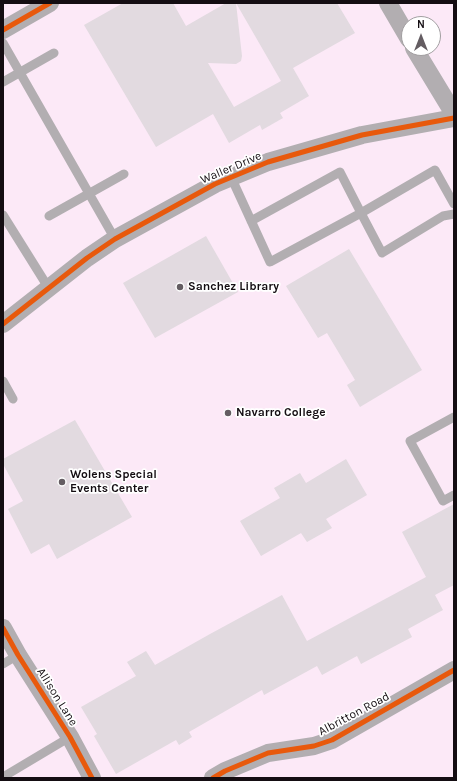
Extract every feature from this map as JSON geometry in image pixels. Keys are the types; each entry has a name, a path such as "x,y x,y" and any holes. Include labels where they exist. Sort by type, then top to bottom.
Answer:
{"street":[{"path":"3,30 50,3"},
{"path":"388,3 401,25"},
{"path":"419,56 454,114"},
{"name":"Waller Drive","path":"3,324 48,287 115,239 215,184 268,162 362,135 454,118"},
{"name":"Allison Lane","path":"3,628 18,655 70,737 92,778"},
{"name":"Albritton Road","path":"213,778 225,771 268,753 314,746 332,740 454,670"}],"lane":[{"path":"3,43 115,239"},
{"path":"3,82 54,53"},
{"path":"231,177 270,262 361,213 435,170 454,204"},
{"path":"251,221 340,172 382,253 443,216 454,214"},
{"path":"49,216 124,174"},
{"path":"3,215 48,287"},
{"path":"3,380 13,399"},
{"path":"454,417 410,441 443,501 454,495"},
{"path":"3,664 18,655"},
{"path":"3,777 70,737"}],"shaded area":[{"name":"Navarro College","path":"3,3 454,3 454,778 3,778"}],"building":[{"path":"123,3 173,3 186,26 226,3 236,3 337,3 355,33 293,68 309,96 280,113 283,118 262,130 260,125 229,143 213,114 156,147 84,25","holes":["236,3 281,81 234,107 208,63 236,64 241,61 242,56"]},
{"name":"Sanchez Library","path":"206,236 238,292 155,338 123,283"},
{"path":"349,249 422,370 360,407 347,385 355,380 327,333 318,338 286,286"},
{"name":"Wolens Special Events Center","path":"75,420 132,517 57,559 49,544 31,554 8,509 23,501 3,464 3,459"},
{"path":"346,459 367,495 326,519 332,528 307,542 301,533 261,556 240,521 280,498 274,488 300,473 306,483"},
{"path":"454,504 454,585 435,595 443,610 408,629 412,637 361,664 357,656 322,675 317,666 264,695 262,690 189,732 192,737 179,745 176,740 116,774 94,736 97,734 81,707 136,676 127,662 146,651 155,665 282,595 307,641 426,577 402,532"}],"cycle path":[{"path":"3,30 50,3"},
{"path":"3,324 87,258 115,239 215,184 268,162 362,135 454,118"},
{"path":"3,628 18,655 70,737 92,778"},
{"path":"213,778 225,771 268,753 314,746 332,740 454,670"}],"place":[{"name":"Sanchez Library","path":"180,287"},
{"name":"Navarro College","path":"228,413"},
{"name":"Wolens Special Events Center","path":"62,482"}]}
